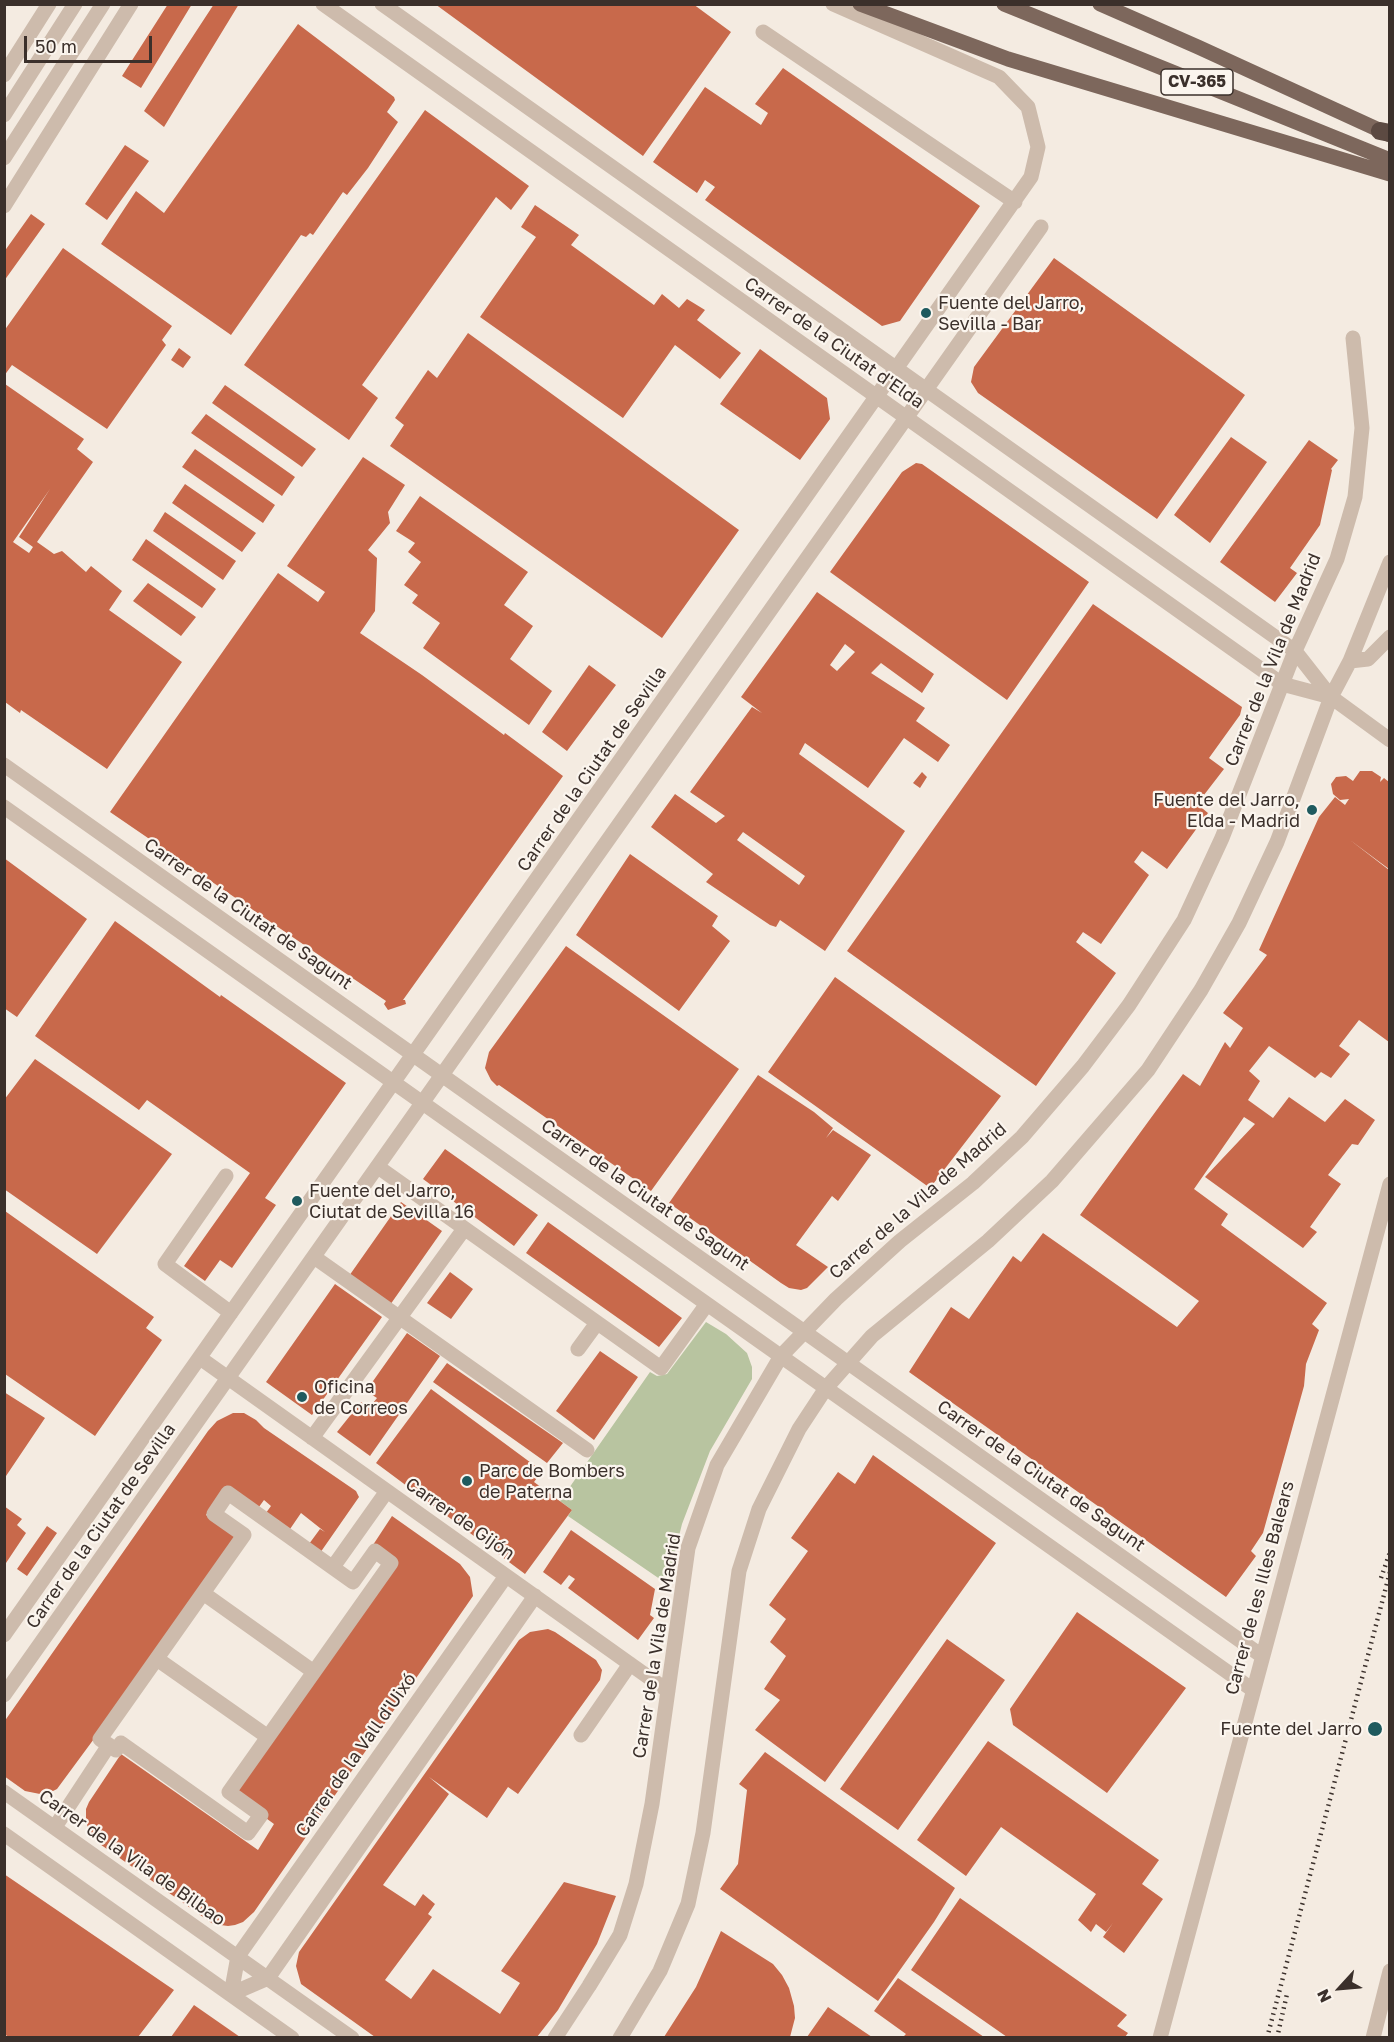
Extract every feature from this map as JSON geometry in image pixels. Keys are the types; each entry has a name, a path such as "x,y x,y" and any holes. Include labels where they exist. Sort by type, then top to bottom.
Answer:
{"main road":[{"path":"860,4 1008,59 1389,174"},
{"name":"CV-365","path":"1004,4 1389,160"},
{"path":"1100,4 1386,133"}],"street":[{"path":"4,75 49,4"},
{"path":"4,114 75,4"},
{"path":"4,158 103,4"},
{"path":"4,206 131,4"},
{"name":"Carrer de la Ciutat d'Elda","path":"323,4 1282,684 1331,697"},
{"name":"Carrer de la Ciutat d'Elda","path":"382,4 1295,651 1331,697 1389,738"},
{"name":"Carrer de la Ciutat de Sevilla","path":"4,1635 878,398 1031,177 1038,147 1028,107 999,77 833,4"},
{"path":"763,32 1015,202"},
{"name":"Carrer de la Ciutat de Sevilla","path":"4,1695 1041,228"},
{"name":"Carrer de la Vila de Madrid","path":"555,2037 620,1935 636,1884 652,1804 688,1548 717,1465 781,1356 803,1331 891,1248 973,1183 1022,1137 1083,1066 1122,1014 1184,920 1222,838 1295,651 1336,559 1355,497 1362,428 1353,338"},
{"path":"620,2037 660,1971 688,1904 703,1833 739,1571 759,1509 799,1429 826,1388 872,1336 988,1241 1052,1181 1148,1070 1201,990 1239,923 1277,842 1331,697 1350,660 1389,562"},
{"path":"1350,660 1368,659 1389,636"},
{"name":"Carrer de la Ciutat de Sagunt","path":"4,765 1262,1656"},
{"path":"4,807 1253,1690"},
{"path":"378,1167 661,1368 707,1304"},
{"path":"226,1176 165,1264 231,1313"},
{"name":"Carrer de les Illes Balears","path":"1160,2037 1389,1184"},
{"path":"312,1438 464,1228"},
{"path":"314,1257 587,1450"},
{"path":"578,1349 597,1323"},
{"path":"200,1358 228,1378"},
{"name":"Carrer de Gijón","path":"228,1378 668,1691"},
{"path":"333,1567 387,1491"},
{"path":"228,1493 333,1567 353,1581 375,1551 391,1563 229,1792 261,1815 248,1833 121,1743 116,1750 100,1739 244,1535 214,1514 228,1493"},
{"name":"Carrer de la Vall d'Uixó","path":"238,1956 506,1576"},
{"path":"203,1593 314,1672"},
{"path":"231,1994 268,1978 535,1596"},
{"path":"157,1659 268,1737"},
{"path":"581,1735 630,1664"},
{"path":"55,1827 109,1745"},
{"name":"Carrer de la Vila de Bilbao","path":"4,1791 352,2037"},
{"path":"4,1834 292,2037"},
{"path":"231,1994 238,1956"},
{"path":"1373,2037 1389,1971"}],"green space":[{"path":"706,1322 726,1334 747,1353 752,1367 752,1379 710,1451 682,1524 670,1586 568,1516 572,1510 560,1501 650,1372 657,1376 667,1374"}],"building":[{"path":"168,4 192,4 141,88 122,76"},
{"path":"214,4 239,4 164,127 144,111"},
{"path":"435,4 693,4 731,32 643,156"},
{"path":"298,24 394,97 395,100 387,112 398,122 368,168 347,195 343,192 313,235 310,233 306,237 301,235 231,335 101,244 136,191 164,213"},
{"path":"783,68 980,206 900,321 882,326 705,200 715,187 705,180 697,193 653,162 705,87 761,125 768,113 755,104"},
{"path":"425,110 529,186 511,210 496,197 362,385 378,398 349,440 244,365"},
{"path":"125,145 149,161 107,220 85,204"},
{"path":"535,205 579,235 571,245 654,305 662,294 679,308 687,299 705,310 697,320 741,353 720,379 675,345 623,418 480,317 536,237 521,227"},
{"path":"31,214 45,224 4,281 4,252"},
{"path":"63,248 172,326 162,340 166,345 107,429 12,365 4,376 4,331"},
{"path":"1054,258 1245,395 1157,519 978,393 971,382 974,367"},
{"path":"468,333 739,530 662,638 390,446 404,425 395,418 428,370 437,378"},
{"path":"179,348 191,357 183,368 171,360"},
{"path":"760,349 827,398 830,419 800,460 720,404"},
{"path":"5,384 84,439 77,449 93,462 37,542 54,554 62,551 86,572 91,566 122,591 109,610 182,662 107,769 21,710 20,713 5,702","holes":["50,489 19,537 33,547 29,553 13,542"]},
{"path":"225,385 316,449 302,467 212,403"},
{"path":"206,414 295,477 282,496 191,433"},
{"path":"1231,437 1267,462 1210,543 1174,515"},
{"path":"1309,440 1338,460 1331,469 1320,525 1290,568 1297,573 1275,602 1220,562"},
{"path":"195,449 275,505 263,523 182,467"},
{"path":"363,457 405,485 388,512 390,523 368,550 377,558 375,611 360,633 563,776 403,1000 406,1004 388,1010 384,1004 386,1001 110,812 278,573 318,602 325,592 287,566"},
{"path":"916,463 922,464 1089,582 1007,700 830,572 902,472"},
{"path":"185,484 256,533 242,552 172,503"},
{"path":"420,496 528,572 504,605 533,626 510,659 552,691 529,725 423,648 440,623 412,603 418,595 404,585 421,562 408,552 415,543 396,531"},
{"path":"165,512 236,561 223,580 153,531"},
{"path":"146,539 216,589 202,608 132,560"},
{"path":"148,583 196,617 181,636 133,601"},
{"path":"817,592 934,674 922,693 881,663 871,673 925,708 916,721 950,745 938,762 904,738 868,788 805,743 799,754 905,831 825,951 780,920 776,927 770,925 706,882 713,874 651,827 675,794 716,823 725,816 690,792 752,707 762,713 741,697","holes":["845,644 855,652 837,671 830,665","743,832 805,876 799,885 737,840"]},
{"path":"1093,604 1242,707 1240,715 1209,758 1224,769 1197,804 1208,813 1167,869 1142,851 1134,862 1149,875 1101,944 1083,932 1076,942 1116,973 1036,1086 847,951"},
{"path":"589,665 616,685 567,751 542,732"},
{"path":"1360,771 1372,771 1381,777 1380,782 1384,778 1389,782 1389,869 1350,840 1389,870 1389,1042 1359,1020 1339,1046 1350,1054 1331,1078 1321,1072 1315,1078 1269,1046 1249,1071 1260,1081 1248,1100 1273,1118 1289,1097 1325,1122 1345,1099 1375,1120 1358,1145 1352,1144 1328,1175 1341,1184 1310,1227 1317,1232 1303,1248 1205,1177 1255,1124 1244,1117 1194,1189 1228,1214 1221,1225 1327,1303 1312,1324 1319,1330 1306,1364 1304,1386 1263,1533 1251,1551 1256,1556 1226,1597 909,1372 951,1307 969,1319 1013,1256 1021,1262 1043,1233 1177,1327 1199,1301 1080,1215 1183,1074 1200,1086 1225,1042 1230,1048 1243,1028 1223,1013 1267,955 1259,950 1319,817 1335,797 1345,805 1349,799 1340,800 1333,794 1331,784 1336,777 1346,776 1353,781"},
{"path":"922,772 927,777 920,788 913,783"},
{"path":"630,854 718,916 712,926 730,941 679,1011 576,935"},
{"path":"4,858 87,919 17,1017 4,1008"},
{"path":"115,921 220,997 221,995 346,1083 265,1198 276,1205 232,1268 220,1260 205,1281 184,1266 250,1173 147,1100 139,1110 35,1036"},
{"path":"566,946 739,1069 651,1191 499,1085 497,1086 485,1068 489,1052"},
{"path":"835,977 1001,1096 930,1188 768,1072"},
{"path":"35,1059 172,1154 97,1254 4,1189 4,1100"},
{"path":"758,1075 814,1112 833,1128 826,1138 833,1130 871,1155 838,1201 832,1196 796,1245 828,1267 807,1288 801,1290 789,1288 781,1283 669,1203"},
{"path":"445,1149 538,1215 514,1246 423,1179"},
{"path":"401,1202 442,1231 390,1305 349,1276"},
{"path":"5,1211 154,1317 146,1328 162,1340 95,1436 5,1374"},
{"path":"548,1222 682,1318 659,1347 526,1253"},
{"path":"450,1272 473,1289 451,1319 427,1303"},
{"path":"335,1284 382,1317 312,1415 266,1382"},
{"path":"407,1333 440,1356 370,1456 337,1432 361,1402 369,1408 377,1398 366,1391"},
{"path":"600,1351 638,1377 594,1440 556,1411"},
{"path":"447,1363 563,1443 547,1463 433,1382"},
{"name":"Parc de Bombers de Paterna","path":"431,1389 542,1471 534,1482 572,1510 525,1574 376,1463"},
{"path":"4,1392 45,1418 4,1479"},
{"path":"233,1413 244,1413 256,1420 264,1428 356,1491 359,1497 320,1553 309,1544 320,1529 325,1532 301,1513 288,1532 263,1517 271,1506 264,1500 256,1511 225,1488 206,1515 237,1537 144,1671 57,1789 45,1795 25,1791 4,1776 4,1722 208,1431 217,1421"},
{"path":"873,1455 996,1543 825,1782 755,1730 780,1700 764,1689 786,1656 770,1642 786,1619 769,1605 808,1551 791,1538 838,1472 855,1484"},
{"path":"4,1506 22,1519 17,1525 26,1533 4,1566"},
{"path":"392,1516 460,1564 470,1577 473,1596 254,1912 243,1922 235,1925 213,1924 97,1842 86,1822 86,1809 89,1802 121,1754 258,1850 274,1824 233,1794 396,1564 371,1548"},
{"path":"47,1526 57,1533 27,1576 17,1569"},
{"path":"571,1530 655,1589 650,1615 654,1618 638,1640 568,1588 575,1579 569,1575 561,1585 543,1572"},
{"path":"1077,1612 1186,1688 1107,1793 1013,1725 1010,1709"},
{"path":"548,1629 596,1660 602,1670 600,1680 518,1794 508,1787 487,1818 429,1777 449,1794 383,1885 415,1906 423,1894 435,1904 428,1914 432,1917 385,1980 411,1999 433,1969 500,2014 520,1983 501,1971 564,1882 616,1896 597,1944 558,2010 537,2037 375,2037 301,1984 296,1966 299,1952 519,1640 530,1632"},
{"path":"947,1639 1005,1680 898,1830 840,1789"},
{"path":"988,1741 1159,1860 1142,1884 1163,1899 1124,1953 1103,1937 1113,1923 1106,1932 1096,1924 1091,1932 1078,1920 1096,1894 1001,1827 966,1876 917,1840"},
{"path":"765,1752 955,1888 878,2001 720,1889 738,1864 747,1790 739,1784"},
{"path":"4,1874 174,1990 138,2037 9,2037 4,2034"},
{"path":"960,1898 1127,2015 1117,2026 1128,2033 1125,2037 1007,2037 911,1970"},
{"path":"721,1931 773,1964 782,1975 789,1988 794,2006 795,2018 790,2037 664,2037 696,1987"},
{"path":"898,1978 984,2037 903,2037 906,2034 874,2011"},
{"path":"194,2005 240,2037 171,2037"},
{"path":"828,2007 863,2031 872,2037 807,2037"}],"railway":[{"path":"1381,1578 1390,1552"},
{"path":"1267,2038 1390,1572"},
{"path":"1277,2038 1287,1994"}],"place":[{"name":"Fuente del Jarro, Sevilla - Bar","path":"926,313"},
{"name":"Fuente del Jarro, Elda - Madrid","path":"1312,810"},
{"name":"Fuente del Jarro, Ciutat de Sevilla 16","path":"297,1201"},
{"name":"Oficina de Correos","path":"302,1397"},
{"name":"Parc de Bombers de Paterna","path":"467,1481"},
{"name":"Fuente del Jarro","path":"1375,1729"}]}
